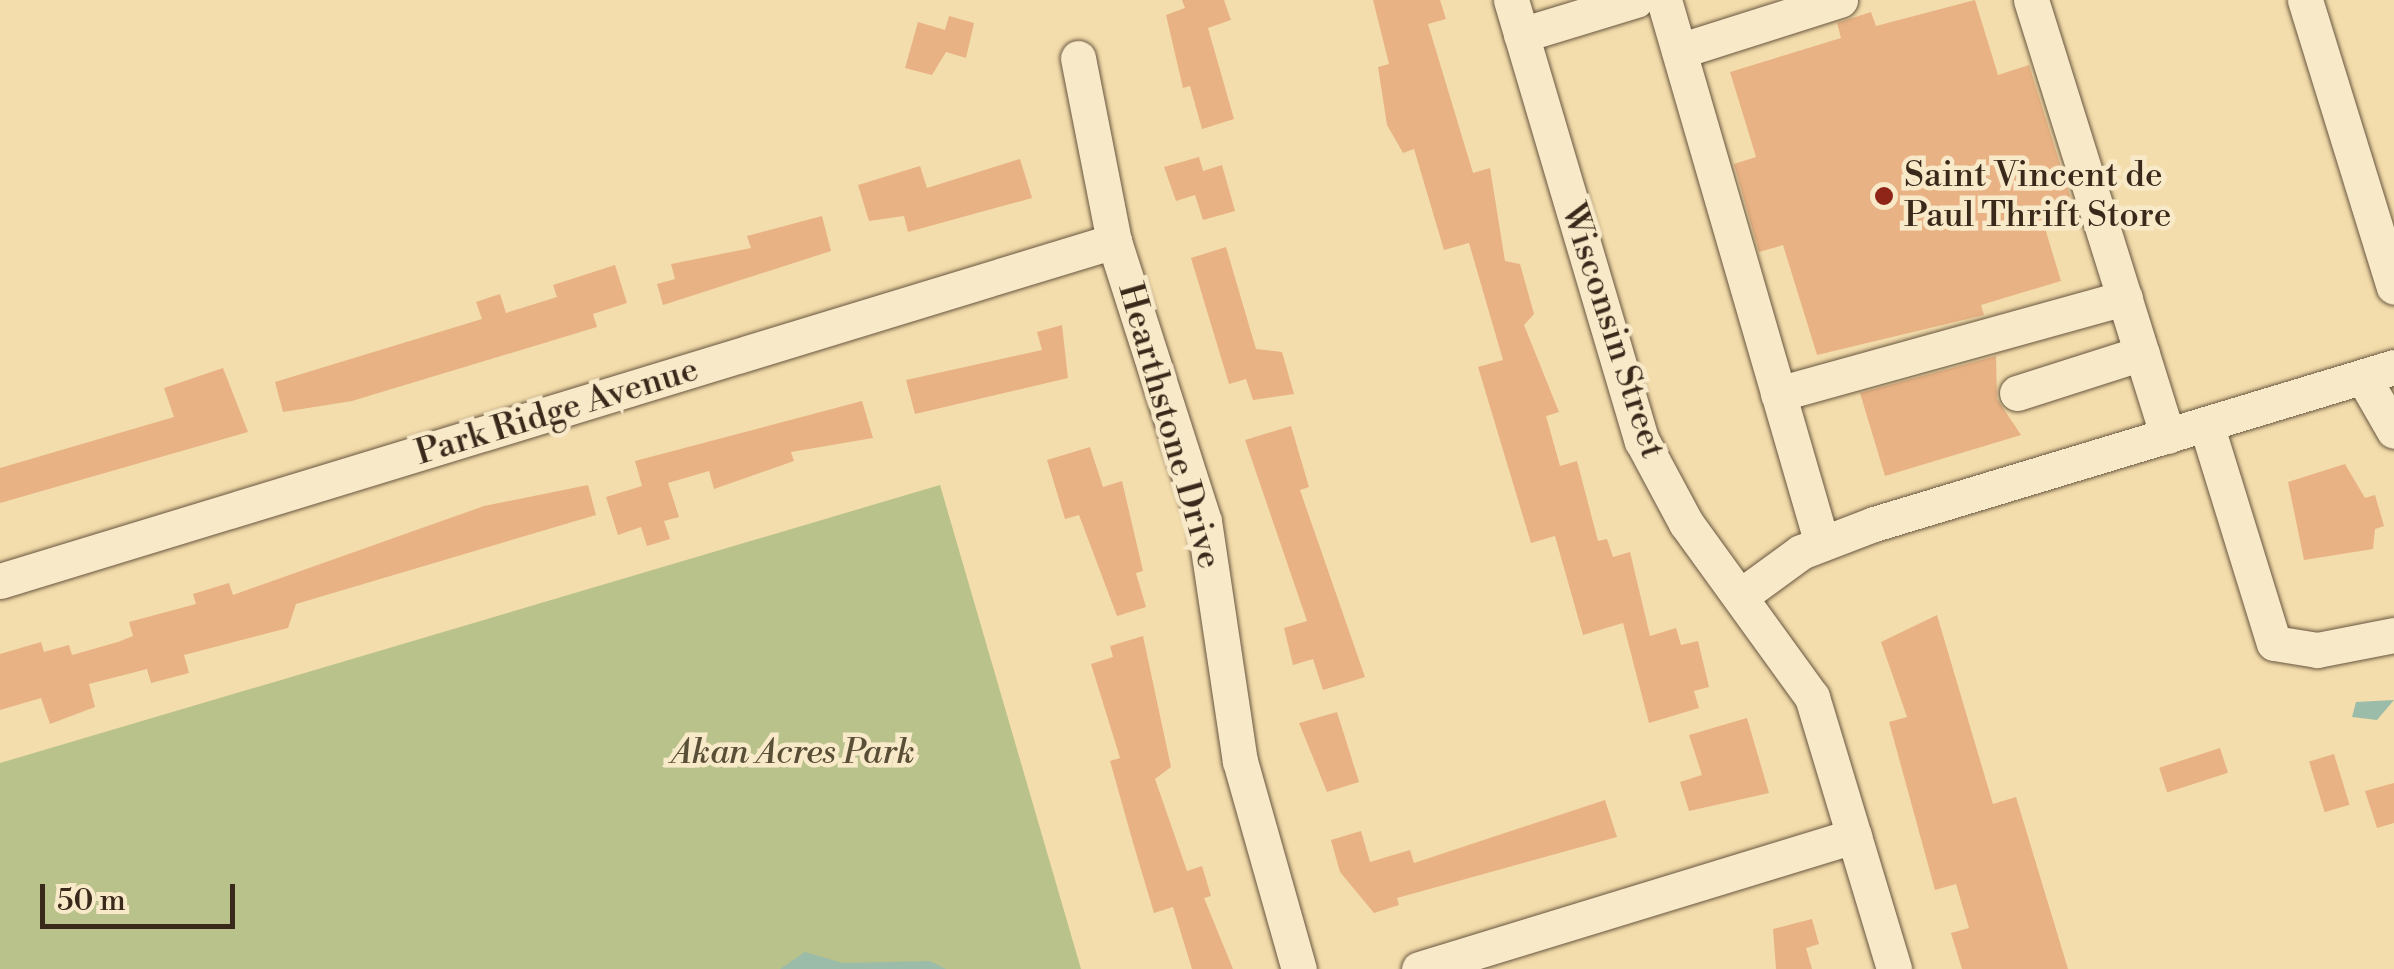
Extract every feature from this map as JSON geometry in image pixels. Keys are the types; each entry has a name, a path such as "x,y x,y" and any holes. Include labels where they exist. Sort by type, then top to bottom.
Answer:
{"street":[{"name":"Wisconsin Street","path":"1511,0 1642,441 1686,523 1742,595 1812,698 1894,969"},
{"path":"1521,35 1636,0"},
{"path":"1664,0 1822,544"},
{"path":"1679,51 1840,0"},
{"path":"2031,0 2168,436"},
{"path":"2305,0 2394,287"},
{"name":"Hearthstone Drive","path":"1078,58 1114,241 1204,521 1240,761 1298,969"},
{"name":"Park Ridge Avenue","path":"0,581 1114,241"},
{"path":"1778,394 2124,298"},
{"path":"2017,392 2142,353"},
{"path":"1742,595 1822,544 2379,372 2394,431"},
{"path":"2206,424 2274,643 2336,648 2394,635"},
{"path":"1419,969 1854,836"}],"green space":[{"name":"Akan Acres Park","path":"940,485 1081,969 0,969 0,763"}],"shaded area":[{"path":"2394,700 2377,720 2352,717 2356,702"},
{"path":"805,952 843,963 930,961 946,969 780,969"}],"building":[{"path":"1182,0 1224,0 1231,20 1208,28 1234,119 1202,129 1190,86 1183,88 1166,15 1185,8"},
{"path":"1373,0 1440,0 1446,19 1428,24 1473,173 1490,168 1505,261 1520,264 1534,314 1524,325 1559,412 1546,416 1560,466 1577,461 1598,541 1607,539 1613,557 1630,552 1650,636 1676,628 1681,645 1698,641 1709,687 1694,691 1699,708 1649,723 1623,623 1583,635 1555,536 1531,543 1478,367 1503,360 1469,243 1444,250 1414,149 1403,153 1387,125 1378,67 1389,64"},
{"name":"Saint Vincent de Paul Thrift Store","path":"1975,0 1998,75 2029,65 2076,215 2044,225 2061,281 1981,305 1984,315 1817,355 1783,245 1759,252 1734,164 1756,157 1730,72 1841,38 1837,23 1871,12 1876,26"},
{"path":"949,16 974,23 966,58 946,52 932,75 905,68 918,22 945,30"},
{"path":"1199,157 1203,171 1222,165 1235,211 1203,220 1195,195 1176,201 1164,167"},
{"path":"1020,159 1032,198 908,232 904,216 869,221 858,185 920,166 927,188"},
{"path":"822,216 831,251 663,305 657,284 675,279 671,264 751,248 747,236"},
{"path":"1226,247 1256,349 1282,352 1294,394 1253,400 1246,379 1229,384 1191,258"},
{"path":"615,265 627,303 593,314 597,327 352,401 283,412 275,382 482,319 476,302 500,294 506,313 557,297 553,285"},
{"path":"1062,325 1068,378 915,414 906,380 1042,350 1037,332"},
{"path":"1996,356 1997,399 2021,435 1885,476 1860,393"},
{"path":"223,368 248,432 0,503 0,468 174,417 164,388"},
{"path":"862,401 873,438 791,452 794,461 714,489 709,471 668,483 679,517 664,521 670,539 647,546 641,527 618,535 606,497 642,486 635,461"},
{"path":"1291,426 1309,487 1300,490 1365,677 1323,690 1313,659 1293,665 1284,628 1307,621 1245,440"},
{"path":"1090,447 1103,487 1122,481 1143,571 1136,573 1146,607 1117,616 1079,515 1065,519 1047,460"},
{"path":"2345,464 2365,498 2375,495 2384,526 2375,529 2373,549 2304,560 2288,482"},
{"path":"588,485 596,515 296,604 288,628 184,655 189,673 151,683 147,669 89,684 95,707 50,724 41,698 0,710 0,654 41,642 44,652 69,645 72,655 118,642 133,636 129,622 196,604 193,594 229,583 233,595 484,506"},
{"path":"1937,615 1993,804 2016,797 2068,969 1962,969 1951,933 1969,928 1956,884 1935,890 1889,722 1907,717 1881,642"},
{"path":"1143,636 1171,767 1155,779 1187,871 1202,866 1211,896 1204,898 1233,969 1192,969 1173,907 1154,913 1110,761 1120,758 1091,664 1113,657 1110,646"},
{"path":"1337,712 1359,782 1327,792 1299,723"},
{"path":"1747,718 1769,793 1689,811 1680,782 1702,775 1689,735"},
{"path":"2220,748 2228,773 2167,793 2159,768"},
{"path":"2334,754 2349,805 2325,812 2309,762"},
{"path":"2394,783 2394,823 2377,828 2365,791"},
{"path":"1605,800 1617,837 1397,898 1399,905 1374,913 1340,872 1331,840 1361,831 1370,862 1410,850 1414,863"},
{"path":"1812,919 1819,944 1806,948 1812,969 1776,969 1773,929"}],"place":[{"name":"Saint Vincent de Paul Thrift Store","path":"1884,196"}]}
